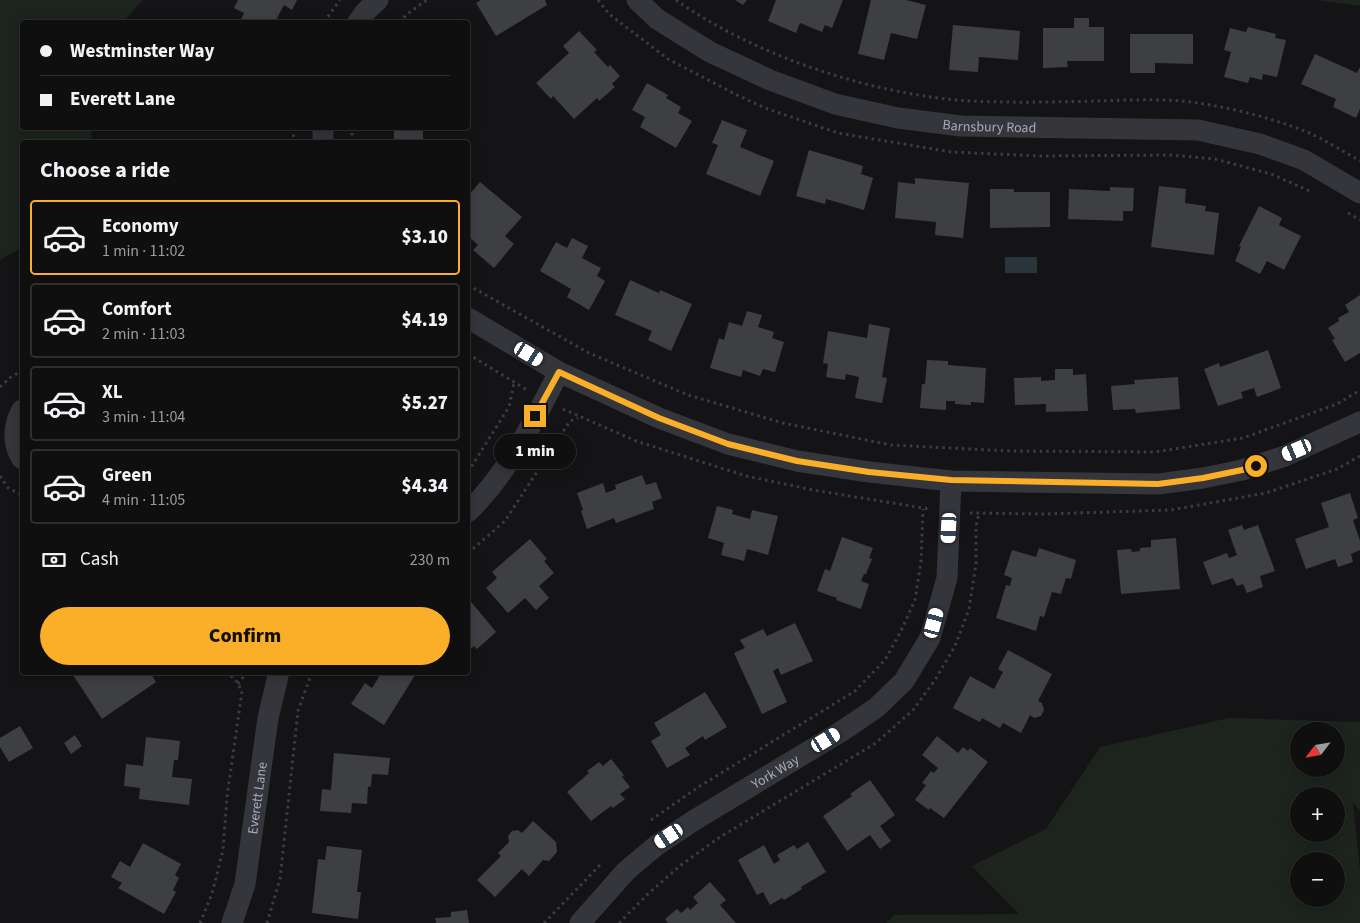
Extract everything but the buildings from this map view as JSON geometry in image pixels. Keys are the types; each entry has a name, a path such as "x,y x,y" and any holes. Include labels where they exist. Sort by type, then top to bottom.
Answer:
{"street":[{"path":"359,20 378,0"},
{"name":"Barnsbury Road","path":"637,0 657,19 710,52 770,80 835,104 898,118 961,126 1198,130 1260,144 1304,160 1360,193"},
{"path":"470,319 559,372 659,418 728,444 797,461 869,472 951,480 1158,484 1242,470 1285,456 1360,422"},
{"path":"470,510 506,467 559,372"},
{"path":"20,415 16,425 15,439 20,455"},
{"name":"York Way","path":"580,923 626,871 657,844 692,820 876,708 904,681 930,638 947,578 951,480"},
{"name":"Everett Lane","path":"232,923 245,884 268,718 278,675"}],"path":[{"path":"325,20 340,0"},
{"path":"401,20 411,10 427,0"},
{"path":"676,0 692,12 739,38 787,59 871,85 939,98 969,100 1042,102 1143,100 1182,101 1216,106 1248,113 1307,132 1360,161"},
{"path":"470,286 589,353 688,395 784,423 891,445 1010,451 1155,452 1243,438 1336,404 1360,390"},
{"path":"0,387 10,377 20,372"},
{"path":"470,469 509,407 514,383"},
{"path":"470,551 505,521 570,422 579,418"},
{"path":"0,476 8,488 20,494"},
{"path":"644,825 700,786 855,691 885,660 915,600 921,562 923,509"},
{"path":"200,923 212,894 223,850 227,797 242,691 235,679 229,675"},
{"path":"238,684 245,675"},
{"path":"267,923 280,879 298,711 311,675"},
{"path":"544,923 606,859"}],"shaded area":[{"path":"0,0 143,0 125,20 20,20 20,130 91,130 92,140 20,140 20,248 0,260"},
{"path":"1316,0 1360,0 1360,6"},
{"path":"1005,257 1037,257 1037,273 1005,273"},
{"path":"1229,718 1360,722 1360,811 1353,803 1360,871 1360,923 886,923 895,915 1019,914 972,866 1046,829 1100,747"}],"route":[{"path":"535,416 559,372 659,418 728,444 797,461 869,472 951,480 1158,484 1203,478 1256,466"}]}
